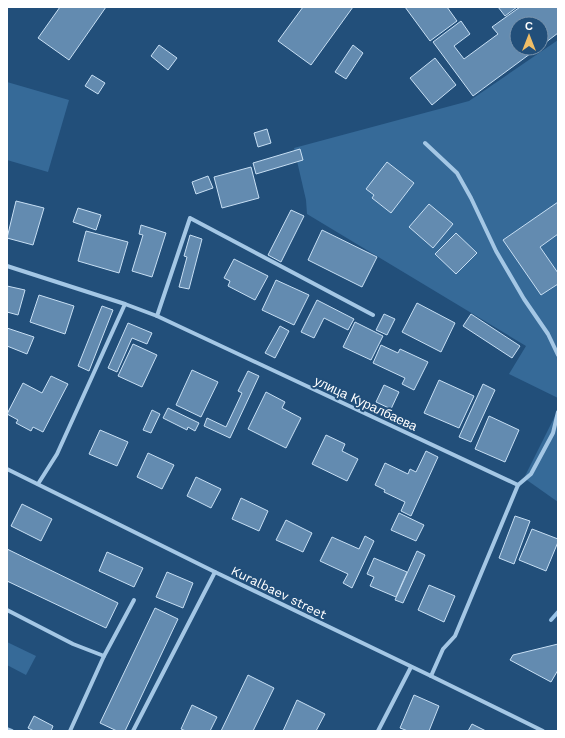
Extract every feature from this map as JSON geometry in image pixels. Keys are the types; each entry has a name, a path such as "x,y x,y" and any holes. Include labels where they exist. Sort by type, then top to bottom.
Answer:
{"street":[{"path":"425,143 457,173 471,198 496,251 524,299 548,334 558,355"},
{"path":"157,316 190,218 374,315"},
{"name":"улица Куралбаева","path":"7,266 125,304 157,316 518,485"},
{"path":"38,484 57,454 125,304"},
{"path":"431,676 443,649 456,636 518,485 531,474 553,433 558,412"},
{"name":"Kuralbaev street","path":"7,469 543,731"},
{"path":"133,731 215,572"},
{"path":"70,731 104,656 134,600"},
{"path":"7,610 74,644 104,656"},
{"path":"378,731 411,667"},
{"path":"7,729 12,731"}],"shaded area":[{"path":"558,40 558,398 509,374 526,346 307,214 306,200 294,148 469,101 535,56 549,56 549,46"},
{"path":"7,82 69,100 48,172 7,160"},
{"path":"558,410 558,502 524,478"},
{"path":"7,642 36,656 26,675 7,665"}],"building":[{"path":"60,7 106,7 69,60 38,38"},
{"path":"303,7 353,7 311,65 278,41"},
{"path":"405,7 447,7 457,21 430,41"},
{"path":"498,7 517,7 505,16"},
{"path":"520,7 558,7 558,33 549,40 549,16 509,16 509,56 527,56 473,96 433,42 461,21 470,34 454,46 464,59 498,34 492,27"},
{"path":"159,45 177,58 168,70 151,56"},
{"path":"353,45 363,53 346,79 335,72"},
{"path":"435,58 456,85 432,105 410,78"},
{"path":"92,75 105,83 98,94 85,86"},
{"path":"267,129 271,143 258,147 254,133"},
{"path":"300,149 303,160 256,174 253,163"},
{"path":"387,162 414,183 391,213 372,198 374,195 366,189"},
{"path":"251,167 259,198 222,208 214,177"},
{"path":"208,176 213,188 196,194 192,182"},
{"path":"16,201 44,208 33,245 7,238"},
{"path":"558,202 558,234 540,247 558,273 558,284 541,295 503,240"},
{"path":"429,204 453,224 433,248 409,227"},
{"path":"78,208 101,215 96,230 73,222"},
{"path":"291,210 304,216 281,262 268,255"},
{"path":"141,225 166,233 152,277 132,271 143,235 139,234"},
{"path":"322,230 377,257 362,287 308,260"},
{"path":"86,231 128,242 119,273 78,261"},
{"path":"456,233 477,253 456,274 435,254"},
{"path":"190,235 202,239 189,289 179,287 187,257 184,256"},
{"path":"234,259 268,276 255,300 228,286 230,281 224,278"},
{"path":"276,280 309,295 294,325 262,310"},
{"path":"7,286 25,290 18,315 7,312"},
{"path":"39,295 74,306 65,334 30,322"},
{"path":"317,300 354,319 348,330 324,318 314,338 301,332"},
{"path":"417,303 455,323 441,352 402,332"},
{"path":"102,306 113,310 89,371 78,366"},
{"path":"384,314 395,319 387,335 376,330"},
{"path":"471,314 520,346 512,358 463,326"},
{"path":"355,322 383,336 371,360 343,347"},
{"path":"128,323 152,333 147,344 132,338 117,372 108,368"},
{"path":"280,326 289,331 275,358 265,353"},
{"path":"7,328 34,337 27,354 7,346"},
{"path":"133,344 157,355 142,387 118,376"},
{"path":"381,345 398,353 400,349 428,362 414,390 402,384 405,378 373,363"},
{"path":"192,370 218,382 201,417 176,405"},
{"path":"248,371 259,376 230,438 204,426 207,418 226,427 242,393 238,391"},
{"path":"51,376 68,384 43,432 33,427 31,431 16,423 18,420 7,414 23,383 42,393"},
{"path":"439,380 474,396 459,428 424,413"},
{"path":"483,384 495,390 471,442 459,437"},
{"path":"384,385 399,392 391,409 376,402"},
{"path":"266,392 285,402 282,408 301,418 286,448 248,429"},
{"path":"168,408 199,423 195,431 188,427 187,430 163,418"},
{"path":"152,410 160,414 151,433 143,430"},
{"path":"489,416 519,430 505,462 475,449"},
{"path":"100,430 128,442 117,466 89,454"},
{"path":"326,435 345,444 342,451 358,459 347,481 312,464"},
{"path":"426,451 438,457 411,516 401,511 405,502 384,492 385,490 375,485 385,463 408,474 410,469 416,472"},
{"path":"148,453 174,465 162,489 137,477"},
{"path":"196,477 221,489 211,508 187,496"},
{"path":"241,498 268,511 259,531 232,519"},
{"path":"22,504 52,519 41,541 11,526"},
{"path":"399,513 424,525 416,541 391,530"},
{"path":"515,516 530,521 514,564 499,558"},
{"path":"286,520 312,533 303,552 276,540"},
{"path":"532,529 558,539 546,571 519,560"},
{"path":"365,536 374,541 352,588 343,583 348,574 320,561 332,537 359,549"},
{"path":"7,549 118,603 106,628 7,581"},
{"path":"417,551 425,555 403,603 395,600"},
{"path":"107,552 143,568 134,587 99,571"},
{"path":"374,558 407,572 396,597 370,586 374,577 367,574"},
{"path":"167,572 193,583 183,608 156,597"},
{"path":"429,585 455,596 444,622 418,610"},
{"path":"155,608 178,619 125,731 117,731 100,723"},
{"path":"558,644 558,670 551,682 510,660 513,655"},
{"path":"248,675 274,688 253,731 221,731"},
{"path":"414,695 439,706 429,731 408,731 400,728"},
{"path":"297,700 325,714 316,731 283,731"},
{"path":"192,705 217,717 210,731 186,731 181,729"},
{"path":"34,716 53,726 51,731 34,731 28,728"},
{"path":"472,724 486,731 468,731"}],"waterway":[{"path":"551,620 558,612"}]}
